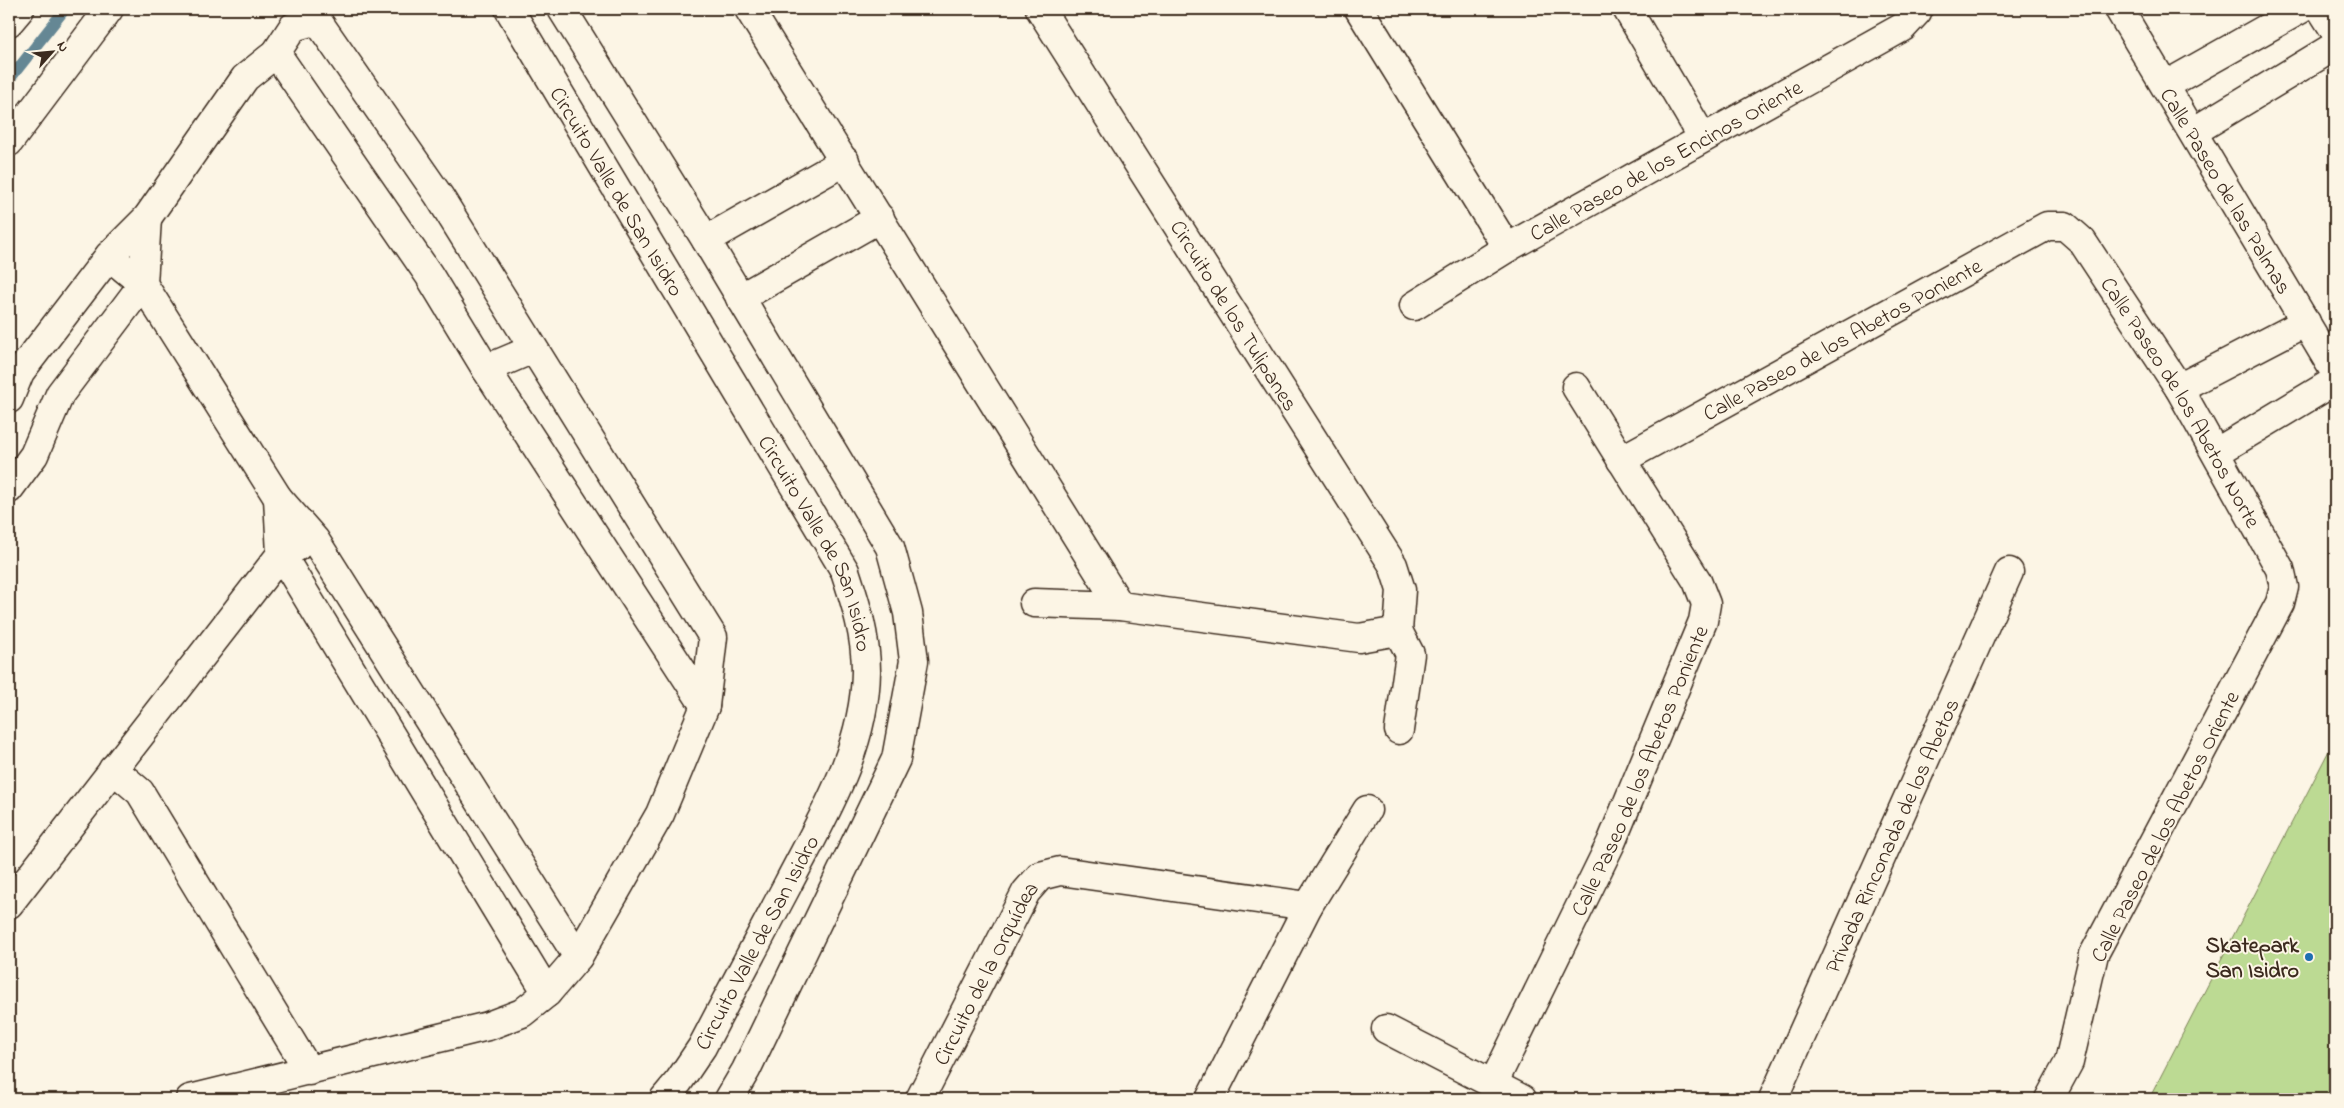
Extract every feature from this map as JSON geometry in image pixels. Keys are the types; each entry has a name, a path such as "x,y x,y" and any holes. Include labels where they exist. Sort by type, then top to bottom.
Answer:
{"street":[{"path":"9,22 20,9"},
{"path":"9,142 109,9"},
{"name":"Circuito Valle de San Isidro","path":"509,9 845,571 858,612 866,672 858,726 844,775 702,1046 679,1082 664,1099"},
{"name":"Circuito Valle de San Isidro","path":"562,9 706,240 890,547 908,613 914,660 896,759 746,1070 729,1099"},
{"path":"749,9 1120,606"},
{"name":"Circuito de los Tulipanes","path":"1040,9 1393,565 1402,590 1398,631"},
{"path":"1359,9 1507,248"},
{"path":"1627,9 1703,138"},
{"name":"Calle Paseo de las Palmas","path":"2119,9 2166,85 2335,372"},
{"path":"2166,85 2301,9"},
{"path":"2321,9 2335,31"},
{"name":"Calle Paseo de los Encinos Oriente","path":"1414,306 1507,248 1903,27 1917,10"},
{"path":"9,399 20,372 110,256 147,218 245,78 276,52 293,27 316,14 438,196 712,637 705,706 660,814 578,957 547,993 522,1013 488,1026 190,1099"},
{"path":"2193,132 2335,46"},
{"path":"276,52 429,275 486,369 705,706"},
{"path":"706,240 845,161"},
{"path":"9,489 34,455 60,394 143,284 147,218"},
{"path":"740,298 880,218"},
{"name":"Calle Paseo de los Abetos Poniente","path":"1621,460 2047,226 2065,226"},
{"name":"Calle Paseo de los Abetos Norte","path":"2065,226 2082,241 2179,388 2217,452 2280,568 2284,587"},
{"path":"110,256 143,284 278,498 315,540 578,957"},
{"path":"2179,388 2306,322"},
{"path":"486,369 533,349"},
{"path":"2217,452 2335,381"},
{"name":"Calle Paseo de los Abetos Poniente","path":"1492,1084 1611,843 1704,621 1706,604 1697,581 1576,387"},
{"path":"278,498 281,554 547,993"},
{"path":"9,904 281,554 315,540"},
{"name":"Privada Rinconada de los Abetos","path":"1772,1099 2010,572"},
{"name":"Calle Paseo de los Abetos Oriente","path":"2049,1099 2068,1062 2094,954 2280,603 2284,587"},
{"path":"1034,603 1120,606 1359,638 1398,631 1410,654 1399,730"},
{"path":"408,764 439,737"},
{"path":"113,769 140,792 309,1071"},
{"path":"1210,1099 1308,906 1367,810"},
{"path":"826,811 862,830"},
{"name":"Circuito de la Orquídea","path":"920,1099 1026,892 1040,876 1060,871 1308,906"},
{"path":"1386,1029 1522,1099"}],"green space":[{"path":"2335,739 2335,1099 2149,1099"}],"waterway":[{"path":"9,80 65,9"}],"place":[{"name":"Skatepark San Isidro","path":"2309,957"}]}
